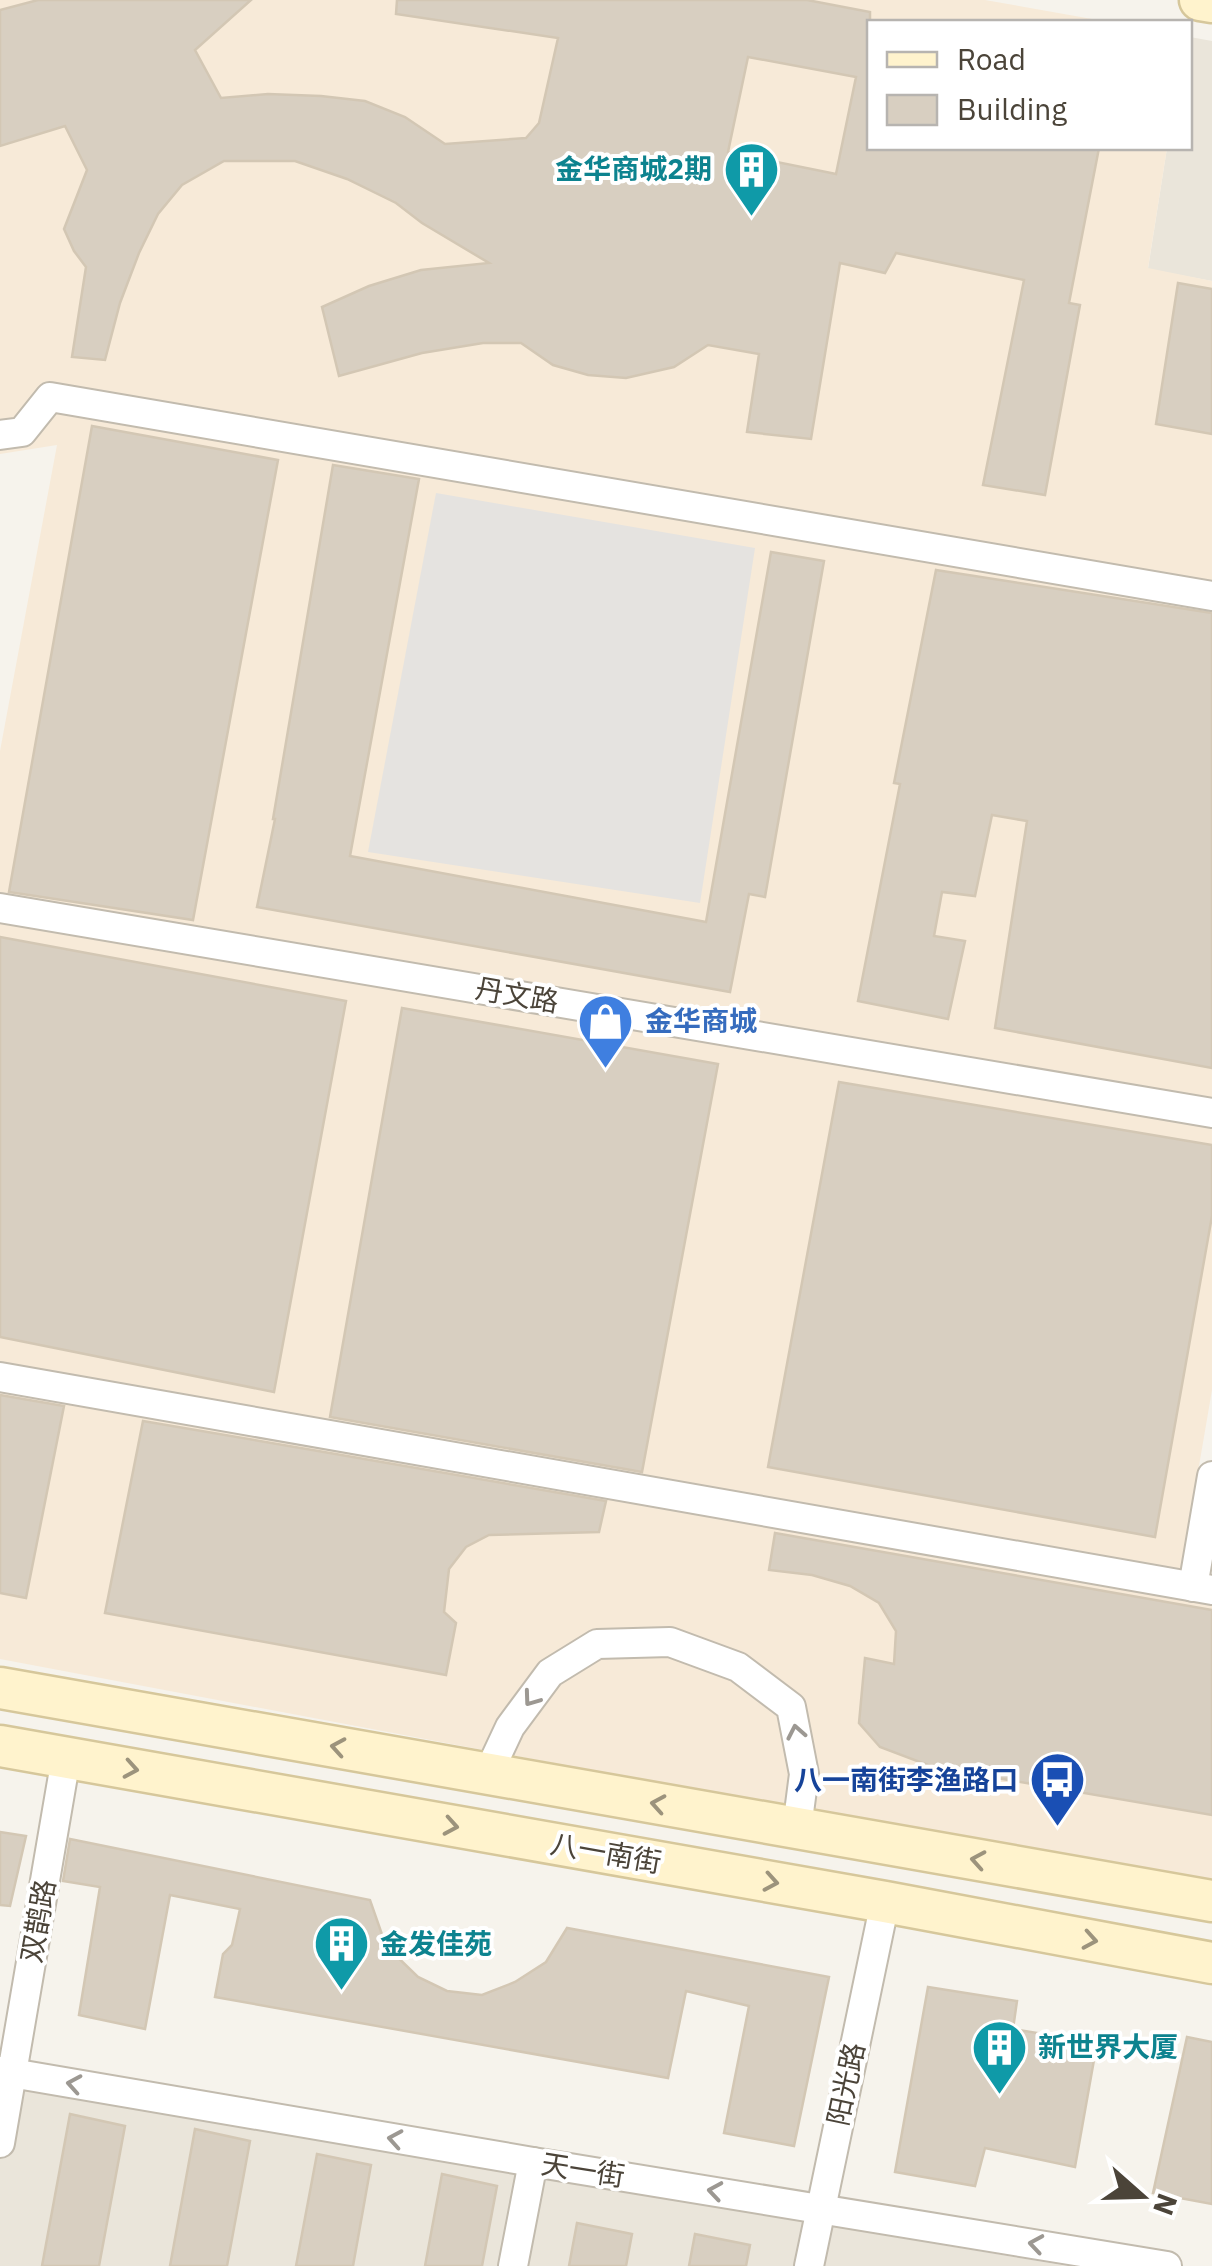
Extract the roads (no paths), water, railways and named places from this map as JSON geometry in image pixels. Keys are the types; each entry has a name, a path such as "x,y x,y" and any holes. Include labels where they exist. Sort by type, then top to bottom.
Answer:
{"main road":[{"path":"1200,0 1212,2"},
{"name":"八一南街","path":"0,1688 1212,1901"},
{"name":"八一南街","path":"0,1746 1212,1963"}],"street":[{"path":"0,435 22,432 50,397 1212,596"},
{"name":"丹文路","path":"0,908 1212,1113"},
{"path":"0,1377 1203,1589 1212,1476"},
{"path":"488,1774 510,1727 550,1673 597,1644 670,1642 738,1666 791,1707 804,1774 797,1828"},
{"name":"双鹊路","path":"0,2143 6,2072 66,1758"},
{"name":"阳光路","path":"810,2266 884,1902"},
{"name":"天一街","path":"6,2072 1166,2266"},
{"path":"513,2266 533,2162"}],"place":[{"name":"金华商城2期","path":"751,218"},
{"name":"金华商城","path":"606,1070"},
{"name":"八一南街李渔路口","path":"1057,1829"},
{"name":"金发佳苑","path":"341,1993"},
{"name":"新世界大厦","path":"999,2096"}]}
